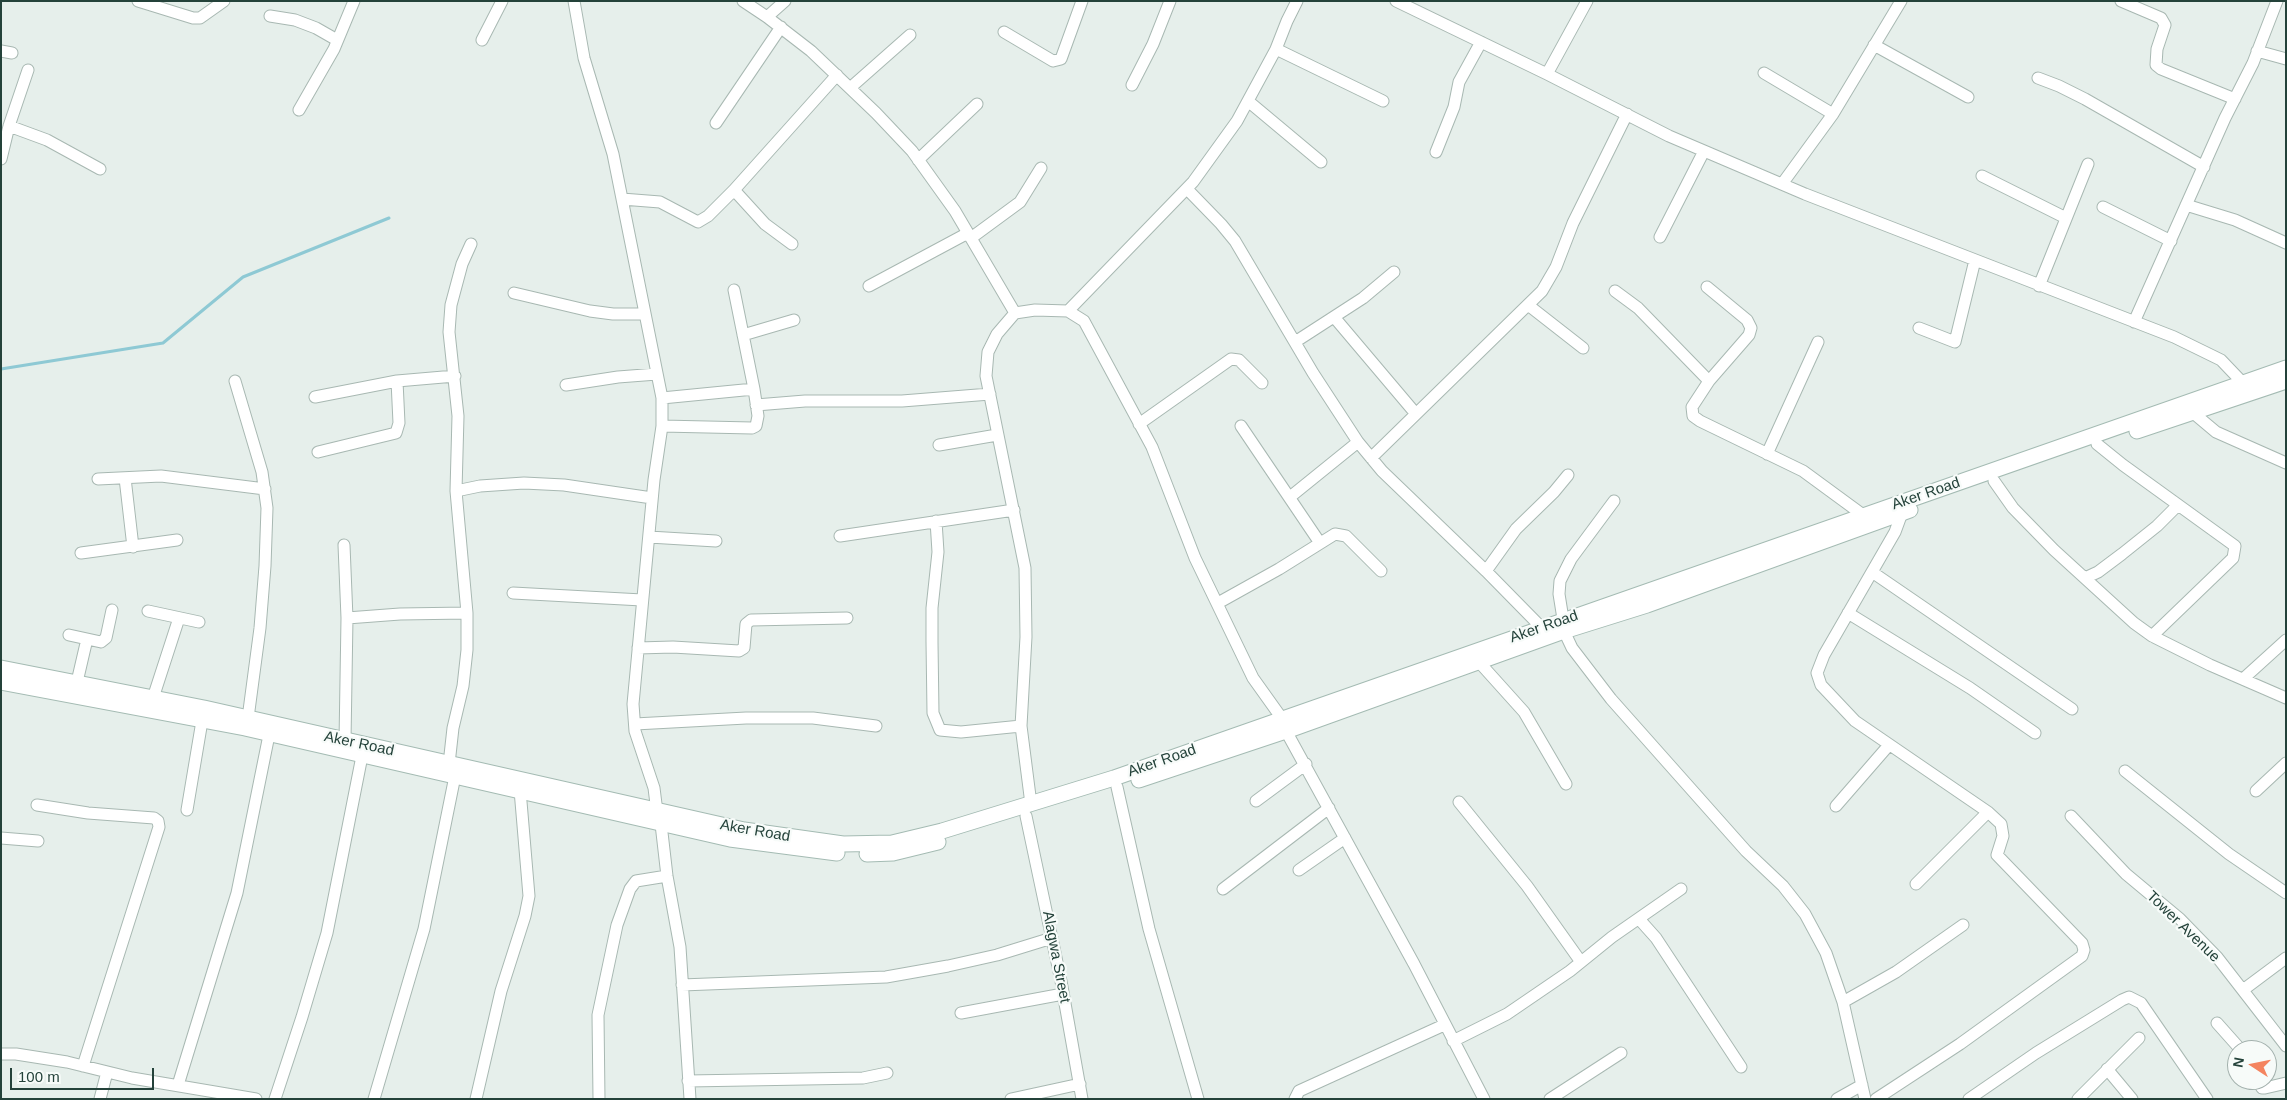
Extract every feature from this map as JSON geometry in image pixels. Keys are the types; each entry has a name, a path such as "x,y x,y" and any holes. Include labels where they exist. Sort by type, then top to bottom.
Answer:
{"street":[{"path":"138,1 193,18 200,18 224,1"},
{"path":"299,110 338,40 354,1"},
{"path":"482,40 502,1"},
{"path":"574,1 584,58 600,105 622,199 662,398 662,426 652,498 633,704 634,724 640,749 654,788 680,947 690,1099"},
{"path":"743,1 781,27 811,51 876,113 918,160 970,235 1015,313 1036,310 1068,311 1084,321 1152,447 1196,558 1253,678 1285,725 1484,1099"},
{"path":"767,17 785,1"},
{"path":"1004,32 1053,60 1061,59 1082,1"},
{"path":"1132,86 1153,44 1170,1"},
{"path":"1068,311 1187,189 1237,121 1276,49 1287,20 1298,1"},
{"path":"1396,1 1421,6 1482,42 1704,151 2039,286 2174,337 2221,360 2242,382"},
{"path":"1547,74 1587,1"},
{"path":"1782,184 1833,114 1901,1"},
{"path":"2121,1 2146,6 2161,18 2165,25 2157,49 2156,65 2161,69 2235,99"},
{"path":"2134,322 2258,51 2277,1"},
{"path":"270,16 309,26 338,40"},
{"path":"716,123 781,27"},
{"path":"850,88 910,36"},
{"path":"1436,152 1454,107 1459,82 1482,42"},
{"path":"1874,45 1968,97"},
{"path":"1276,49 1383,101"},
{"path":"2258,51 2286,59"},
{"path":"1,159 9,126 28,70"},
{"path":"1764,73 1833,114"},
{"path":"622,199 660,202 691,221 698,222 708,216 734,190 837,76"},
{"path":"2038,78 2060,86 2085,99 2204,167"},
{"path":"1248,101 1321,162"},
{"path":"918,160 977,104"},
{"path":"1371,458 1542,291 1556,267 1572,223 1627,114"},
{"path":"9,126 47,140 100,169"},
{"path":"1660,237 1704,151"},
{"path":"2039,286 2088,164"},
{"path":"868,286 970,235 1020,202 1042,168"},
{"path":"1982,176 2066,218"},
{"path":"1187,189 1235,241 1313,373 1358,442 1382,471 1542,628"},
{"path":"734,190 766,224 792,244"},
{"path":"2186,205 2235,220 2286,243"},
{"path":"2103,207 2171,240"},
{"path":"374,1099 424,930 452,769 453,728 463,686 467,650 467,614 456,491 458,416 449,332 451,305 462,264 471,244"},
{"path":"1919,328 1955,342 1975,260"},
{"path":"1295,342 1363,298 1394,272"},
{"path":"1707,287 1746,320 1752,328 1749,335 1709,381 1692,407 1693,416 1767,454 1803,470 1863,515"},
{"path":"662,426 752,428 756,426 754,389 734,290"},
{"path":"1615,291 1638,308 1709,381"},
{"path":"514,292 590,311 613,314 644,314"},
{"path":"1528,305 1583,348"},
{"name":"Alagwa Street","path":"1015,313 997,334 988,352 986,376 1025,568 1026,637 1021,726 1028,810 1082,1099"},
{"path":"1334,317 1416,414"},
{"path":"743,336 794,320"},
{"path":"1767,454 1818,342"},
{"path":"1139,424 1231,359 1239,360 1262,383"},
{"name":"Aker Road","path":"1028,810 1479,662 1563,625 1622,607 1994,481 2042,459 2242,382 2286,368"},
{"path":"566,385 618,377 657,374"},
{"path":"316,397 397,381 455,376"},
{"path":"235,381 255,442 267,508 260,628 248,718"},
{"path":"318,452 396,433 399,423 397,381"},
{"name":"Aker Road","path":"1622,607 1863,515 2042,459 2097,444 2286,381"},
{"path":"662,398 754,389"},
{"path":"756,405 805,401 902,401 990,394"},
{"path":"2192,412 2216,432 2286,463"},
{"path":"1241,426 1320,543"},
{"path":"938,445 997,435"},
{"path":"1290,497 1358,442"},
{"path":"2097,444 2235,546 2236,554 2228,564 2152,636"},
{"path":"1486,571 1516,530 1568,475"},
{"path":"98,479 161,476 265,489"},
{"path":"125,478 133,547"},
{"path":"1994,481 2013,508 2054,550 2152,636 2286,698"},
{"path":"456,491 480,486 524,483 564,485 652,498"},
{"path":"1614,501 1571,559 1560,581 1559,594 1563,625 1572,648 1611,699 1740,844 1783,886 1805,914 1826,953 1843,1002 1865,1099"},
{"path":"2085,578 2098,572 2122,554 2157,526 2178,505"},
{"path":"840,536 1014,510"},
{"path":"1876,1099 1960,1044 2082,956 2084,950 2082,943 1997,855 2003,830 1988,812 1855,721 1821,685 1818,673 1824,655 1895,532 1902,513"},
{"path":"936,521 938,559 932,608 933,713 940,730 961,732 1021,726"},
{"path":"1218,603 1279,569 1333,535 1342,534 1381,571"},
{"path":"649,537 716,541"},
{"path":"81,553 177,540"},
{"path":"344,545 348,618 345,741"},
{"path":"1872,572 2072,709"},
{"path":"513,593 642,600"},
{"path":"69,635 101,642 104,640 112,610"},
{"path":"148,611 199,622"},
{"path":"1848,613 1970,688 2035,733"},
{"path":"348,618 400,614 467,614"},
{"path":"153,698 179,618"},
{"path":"638,648 673,647 739,651 744,648 746,624 752,620 847,618"},
{"name":"Aker Road","path":"452,769 520,790 659,818 843,844 870,844 913,839 1118,787 1542,628 1563,625"},
{"path":"76,682 86,639"},
{"path":"2243,679 2286,640"},
{"path":"1479,662 1524,712 1566,784"},
{"name":"Aker Road","path":"1,668 248,718 345,741 400,758 659,818"},
{"name":"Aker Road","path":"1,682 269,734 362,756 400,758"},
{"path":"634,724 746,718 813,718 876,726"},
{"path":"187,810 202,721"},
{"path":"178,1085 237,893 269,734"},
{"path":"1836,806 1889,745"},
{"path":"274,1099 327,933 362,756"},
{"path":"2256,791 2286,763"},
{"path":"1256,801 1306,764"},
{"path":"2125,771 2229,854 2286,893"},
{"path":"1118,787 1149,929 1198,1099"},
{"path":"476,1099 501,991 525,916 529,896 520,790"},
{"path":"1459,802 1527,886 1581,962"},
{"path":"37,805 88,813 154,818 158,821 158,827 83,1066"},
{"path":"1223,889 1329,808"},
{"path":"1916,884 1988,812"},
{"name":"Tower Avenue","path":"2071,816 2126,874 2180,919 2217,956 2286,1046"},
{"path":"1,838 38,841"},
{"path":"1299,870 1345,838"},
{"path":"599,1099 598,1014 617,925 630,889 636,881 667,876"},
{"path":"1453,1041 1507,1014 1681,889"},
{"path":"1639,919 1656,938 1741,1067"},
{"path":"1843,1002 1896,972 1963,925"},
{"path":"682,985 886,976 948,966 998,955 1052,938"},
{"path":"2243,990 2286,958"},
{"path":"961,1013 1063,994"},
{"path":"1969,1099 2036,1053 2122,1000 2129,998 2141,1003 2207,1099"},
{"path":"2217,1023 2232,1040"},
{"path":"1295,1099 1299,1091 1444,1025"},
{"path":"2078,1099 2139,1038"},
{"path":"1550,1099 1621,1053"},
{"path":"1,1054 16,1054 83,1066 178,1085 201,1094 256,1099"},
{"path":"2108,1069 2132,1099"},
{"path":"100,1099 107,1072"},
{"path":"688,1081 863,1078 887,1073"},
{"path":"1011,1099 1080,1084"},
{"path":"1836,1099 1862,1085"}],"waterway":[{"path":"1,369 163,343 243,277 389,218"}]}
